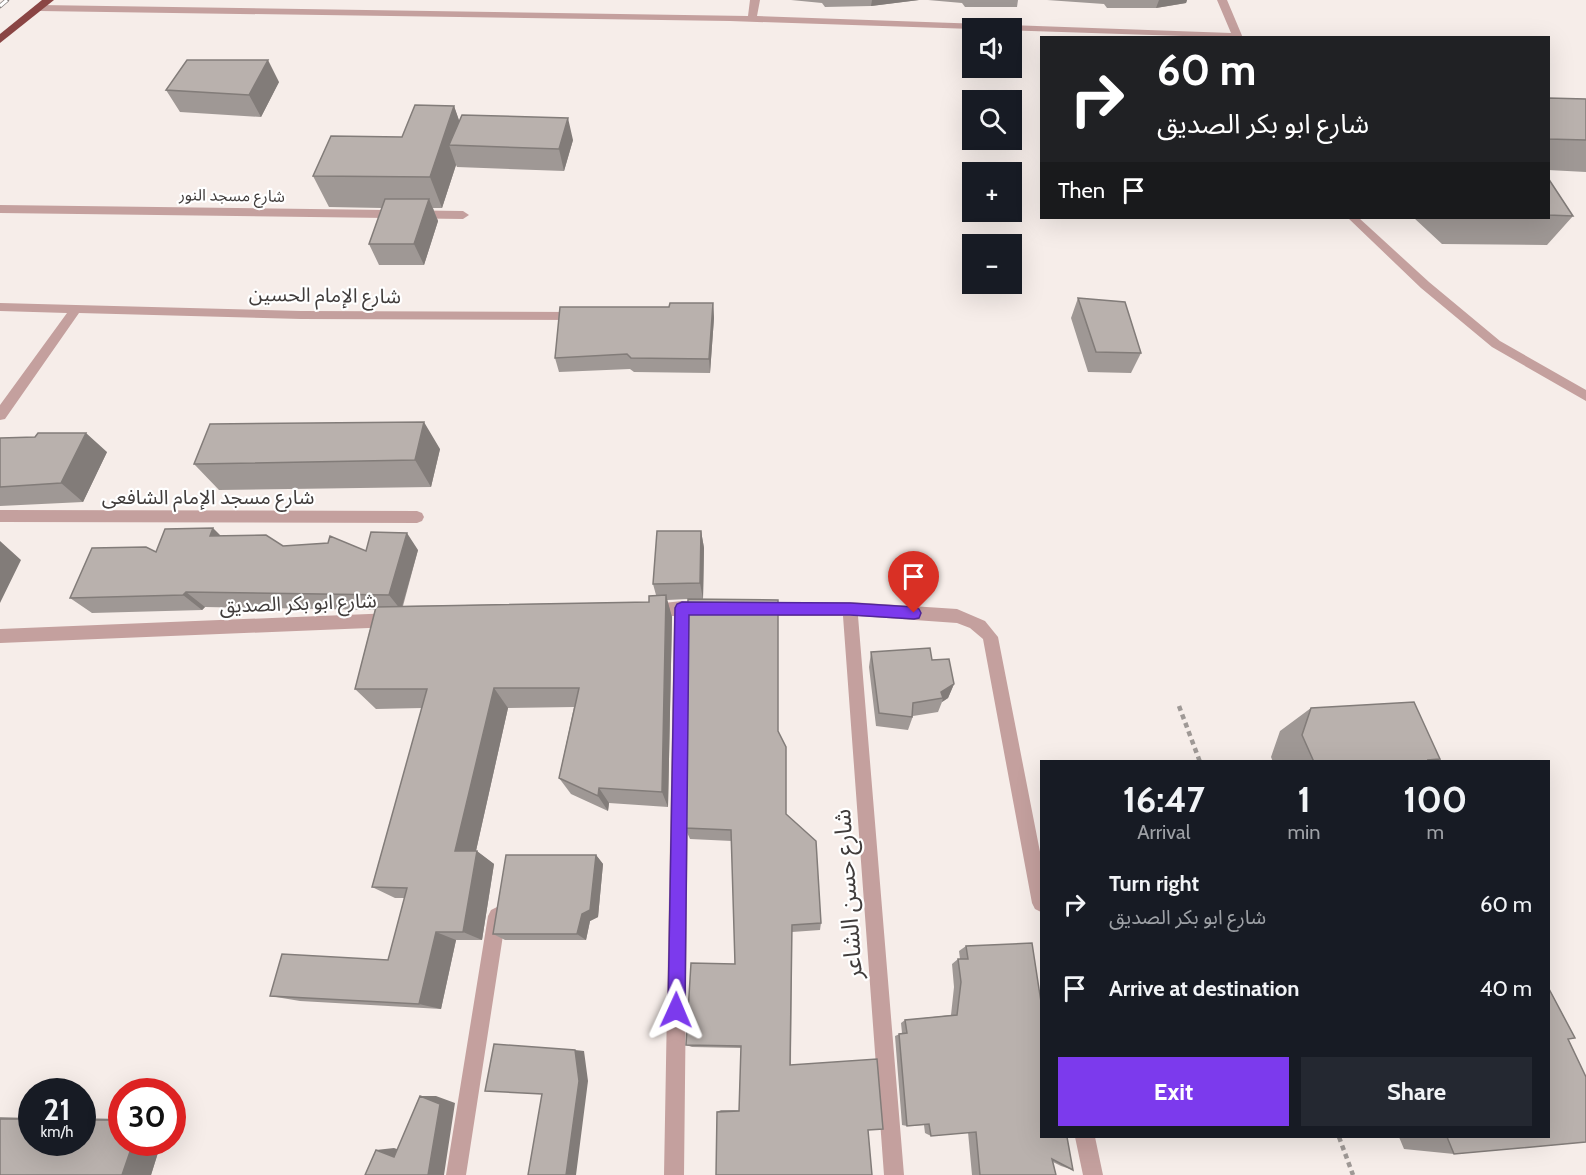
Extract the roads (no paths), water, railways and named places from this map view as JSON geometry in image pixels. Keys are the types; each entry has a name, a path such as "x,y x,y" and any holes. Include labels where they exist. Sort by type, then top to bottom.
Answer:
{"highway":[{"path":"0,40 45,4"}],"street":[{"path":"752,18 755,0"},
{"path":"1222,0 1238,36"},
{"path":"45,4 752,18 1212,36"},
{"name":"شارع مسجد النور","path":"0,209 463,215"},
{"path":"1354,219 1425,285 1496,344 1586,396"},
{"name":"شارع الإمام الحسين","path":"0,306 302,315 592,316"},
{"path":"0,414 76,309"},
{"name":"شارع مسجد الإمام الشافعى","path":"0,516 417,516"},
{"path":"674,1175 682,608"},
{"path":"634,610 850,609 957,616 980,625 990,637 1040,898"},
{"name":"شارع حسن الشاعر","path":"850,609 894,1175"},
{"name":"شارع ابو بكر الصديق","path":"0,636 407,620"},
{"path":"456,1175 500,899"},
{"path":"1085,1138 1093,1175"}],"railway":[{"path":"0,6 7,0"}]}
